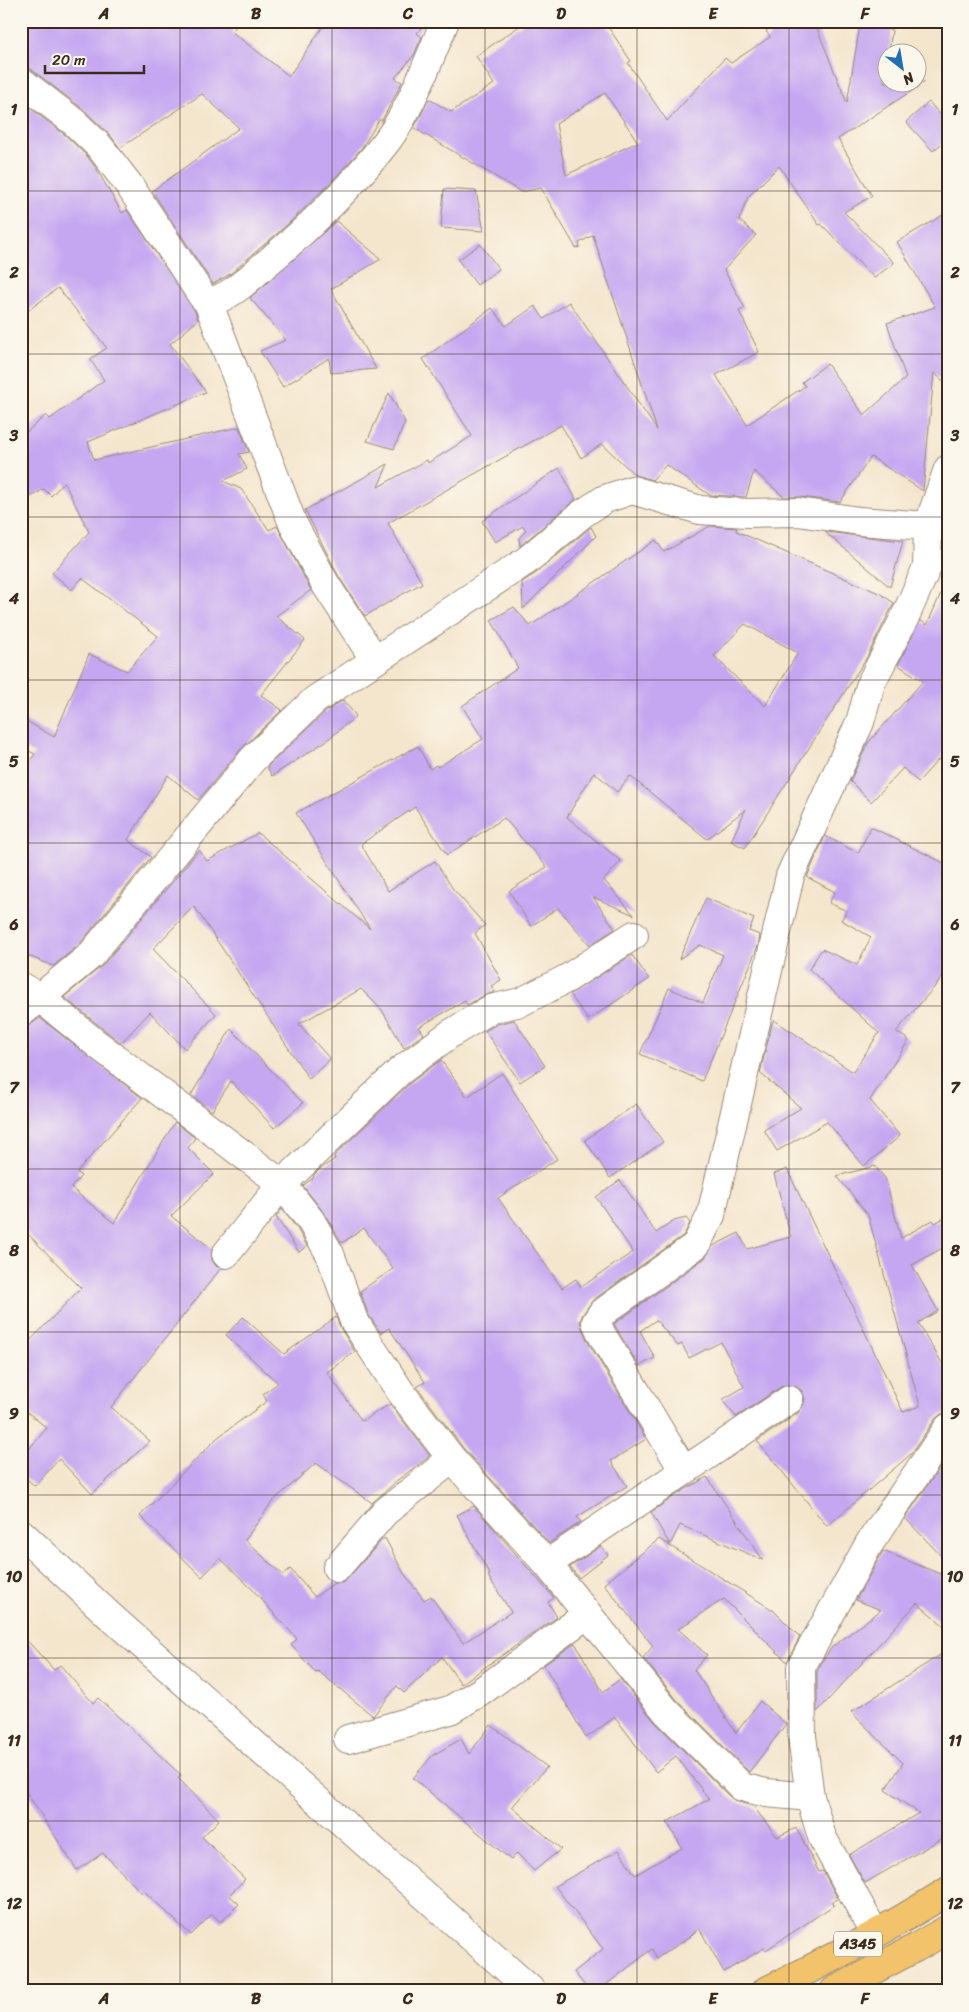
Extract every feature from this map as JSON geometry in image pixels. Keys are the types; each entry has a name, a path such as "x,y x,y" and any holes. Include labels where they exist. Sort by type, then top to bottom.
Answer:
{"highway":[{"name":"A345","path":"766,1991 826,1962 948,1891"},
{"name":"A345","path":"834,1991 948,1929"}],"street":[{"path":"208,302 218,300 240,285 320,217 388,140 408,105 444,21"},
{"path":"21,81 74,122 99,146 208,302 293,524 326,585 375,660"},
{"path":"684,1471 596,1322 602,1314 696,1245 711,1215 790,876 860,722 871,683 904,619 927,567 928,526 948,469"},
{"path":"810,1797 766,1793 742,1787 666,1711 547,1564 452,1459 400,1391 354,1321 330,1254 311,1221 282,1184 98,1045 27,999 90,956 253,759 315,700 526,561 605,499 632,490 700,510 747,513 798,512 859,521 928,526"},
{"path":"226,1254 282,1184 400,1071 450,1034 492,1009 521,1002 568,978 634,935"},
{"path":"547,1564 789,1400"},
{"path":"875,1934 822,1837 810,1797 802,1736 801,1667 869,1544 948,1428"},
{"path":"337,1568 385,1512 452,1459"},
{"path":"21,1533 125,1629 532,1991"},
{"path":"348,1739 450,1710 495,1682 588,1614"}],"building":[{"path":"27,21 239,21 232,32 289,76 327,21 426,21 417,33 422,37 414,55 395,78 402,82 397,92 382,120 379,120 361,149 334,179 289,223 230,274 213,284 152,191 239,128 202,94 120,148 110,135 84,110 31,69 21,66 21,30"},
{"path":"527,21 604,21 631,61 628,63 667,121 725,58 731,63 770,37 766,31 779,21 814,21 847,103 860,25 892,30 890,42 876,42 876,92 910,92 838,139 872,196 844,212 894,263 874,278 821,224 819,225 779,166 748,197 739,220 756,235 724,270 745,308 739,311 759,352 716,375 747,425 805,386 802,382 827,364 864,415 906,378 887,323 935,307 897,242 948,212 948,385 934,373 923,491 871,457 840,502 784,497 754,471 746,497 710,495 666,465 652,480 635,475 602,444 581,458 561,425 388,523 422,583 365,616 339,577 305,510 388,464 378,487 427,460 428,463 472,436 423,359 492,308 506,326 535,306 544,319 569,302 657,430 593,235 579,243 580,247 576,248 541,188 521,192 414,128 429,99 451,112 494,84 476,56","holes":["605,93 638,142 566,175 556,124"]},
{"path":"21,101 64,134 87,156 122,213 127,210 195,311 198,320 170,344 206,392 88,442 94,460 239,427 249,452 239,454 247,469 223,481 241,489 269,530 277,526 311,590 276,616 305,640 261,695 282,710 241,749 198,800 168,775 128,840 151,857 79,945 53,966 21,953 21,772 35,754 21,747 21,718 54,737 89,654 127,671 158,636 82,578 72,590 52,573 89,532 64,482 51,496 44,489 21,502 21,437 46,415 50,419 104,380 90,359 107,348 58,288 21,316"},
{"path":"929,102 948,123 948,138 933,151 906,122"},
{"path":"444,189 476,191 484,231 441,228"},
{"path":"336,221 381,259 331,289 376,369 331,373 329,358 283,387 260,351 286,340 250,298"},
{"path":"480,244 499,269 477,285 458,260"},
{"path":"389,393 405,422 394,449 367,441"},
{"path":"559,468 576,499 520,546 519,538 526,530 523,526 495,542 482,521"},
{"path":"710,526 737,528 736,531 881,594 894,603 867,657 745,848 731,841 746,809 707,839 630,776 617,792 594,772 567,817 621,861 604,880 634,915 593,897 615,929 590,945 558,908 531,926 509,891 547,867 504,818 447,855 415,807 361,844 388,891 435,861 453,889 485,925 475,933 501,980 491,986 495,992 467,1005 465,1001 419,1027 424,1034 404,1048 382,1010 361,989 299,1024 330,1059 309,1079 194,906 153,949 216,1014 185,1049 150,1012 121,1043 64,997 102,966 199,850 207,861 258,833 370,929 296,813 418,746 430,769 436,765 438,767 483,739 462,706 518,668 491,620 514,607 530,626 656,540 664,552","holes":["745,624 798,653 765,706 714,656"]},
{"path":"591,527 596,536 523,609 522,582 536,573"},
{"path":"825,532 903,541 890,587"},
{"path":"948,577 948,749 918,782 903,768 871,802 850,781 868,743 923,681 898,665 920,620 927,625"},
{"path":"343,700 356,716 326,741 272,776 267,767 325,712"},
{"path":"871,827 948,865 948,971 896,1032 909,1040 870,1100 900,1136 864,1166 827,1122 777,1151 764,1130 801,1108 760,1073 774,1020 853,1072 879,1033 809,969 822,949 857,965 871,937 841,920 847,911 829,903 835,892 807,877 825,836 858,853"},
{"path":"706,898 754,919 749,931 760,935 758,946 702,1081 640,1054 669,988 703,1003 723,955 700,945 679,959"},
{"path":"632,955 649,979 588,1020 570,994"},
{"path":"40,1018 142,1098 77,1172 81,1176 71,1188 114,1223 175,1122 195,1138 188,1148 214,1174 171,1216 212,1249 212,1260 216,1266 221,1268 111,1407 150,1441 92,1494 59,1459 35,1486 21,1474 21,1458 47,1428 21,1407 21,1350 81,1288 21,1227 21,1031"},
{"path":"514,1020 545,1066 520,1082 485,1031 497,1024"},
{"path":"231,1029 303,1103 274,1128 231,1081 212,1111 191,1095"},
{"path":"441,1060 467,1097 502,1073 557,1159 498,1198 562,1288 576,1279 581,1287 633,1252 596,1197 620,1180 656,1233 674,1221 686,1218 690,1223 684,1235 593,1300 583,1314 580,1321 588,1342 646,1439 611,1461 627,1486 577,1517 581,1522 549,1543 464,1449 417,1387 425,1382 389,1328 381,1333 368,1314 360,1291 393,1269 364,1228 342,1243 324,1213 303,1186 320,1169 335,1159 334,1156 410,1083"},
{"path":"636,1104 663,1142 610,1178 585,1140"},
{"path":"875,1166 885,1178 901,1238 933,1220 935,1223 948,1216 948,1245 912,1265 938,1311 918,1323 948,1373 948,1413 941,1414 935,1419 911,1454 827,1526 757,1441 798,1413 805,1399 802,1391 795,1386 787,1385 781,1387 736,1417 722,1400 744,1387 721,1342 689,1358 682,1344 678,1346 656,1320 640,1331 655,1358 639,1366 614,1324 705,1258 713,1246 739,1233 747,1249 791,1237 774,1174 787,1169 903,1412 920,1406 868,1215 837,1176"},
{"path":"282,1209 298,1230 307,1246 299,1252 276,1217"},
{"path":"243,1317 284,1354 336,1317 355,1352 327,1372 362,1421 390,1404 430,1456 399,1479 372,1503 316,1463 272,1502 245,1540 283,1575 290,1569 315,1597 334,1583 342,1583 348,1578 385,1538 403,1572 424,1600 431,1596 463,1643 511,1612 488,1576 490,1575 457,1515 474,1506 554,1598 548,1602 557,1617 461,1684 442,1657 404,1693 397,1686 373,1716 318,1671 316,1673 291,1645 297,1639 253,1590 220,1558 202,1577 140,1516 217,1438 267,1401 263,1394 278,1383 226,1335"},
{"path":"948,1456 948,1563 905,1518"},
{"path":"707,1477 763,1560 680,1525 670,1545 651,1512"},
{"path":"659,1539 773,1610 800,1637 787,1662 724,1599 678,1629 707,1655 694,1670 736,1733 760,1701 786,1724 749,1772 678,1701 643,1658 653,1646 604,1584"},
{"path":"601,1546 608,1555 579,1578 570,1567"},
{"path":"883,1551 948,1577 948,1629 917,1603 817,1712 817,1671 823,1660 832,1647 881,1610 856,1600"},
{"path":"21,1634 54,1670 60,1665 93,1703 98,1698 181,1775 178,1778 219,1820 202,1837 245,1879 229,1895 239,1904 221,1922 212,1914 191,1935 145,1892 143,1894 103,1853 77,1870 21,1784"},
{"path":"575,1643 603,1692 620,1679 655,1722 731,1798 753,1806 777,1837 796,1828 819,1872 823,1871 838,1899 832,1902 834,1905 766,1950 764,1948 724,1972 699,1928 690,1937 657,1958 652,1949 598,1991 589,1991 574,1972 603,1949 555,1886 619,1850 635,1875 682,1848 667,1822 709,1799 676,1756 656,1772 615,1717 586,1738 544,1665"},
{"path":"948,1650 948,1835 865,1883 849,1855 919,1813 885,1790 903,1763 851,1712"},
{"path":"491,1725 547,1767 512,1807 561,1849 534,1871 517,1853 511,1860 413,1778 433,1755 461,1739 469,1754"}]}
